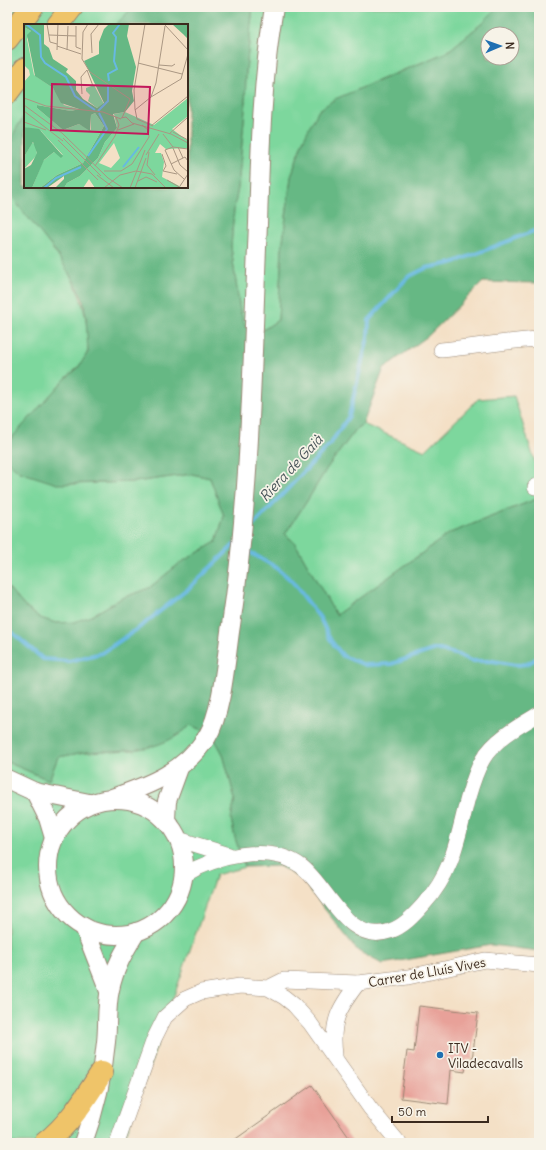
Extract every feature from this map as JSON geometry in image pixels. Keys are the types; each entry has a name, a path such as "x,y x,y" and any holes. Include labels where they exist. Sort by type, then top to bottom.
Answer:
{"highway":[{"path":"7,39 32,7"},
{"path":"59,24 72,7"},
{"path":"7,93 24,70"},
{"path":"45,1143 52,1138 83,1101 102,1072"}],"street":[{"path":"112,798 130,799 141,803 157,811 166,819 178,839 184,856 184,876 178,896 169,910 156,922 136,932 110,935 99,933 84,927 63,910 50,886 48,859 54,838 70,815 89,803 112,798 142,788 179,768 201,745 210,731 216,713 240,547 249,435 262,116 274,7"},
{"path":"441,350 475,347 500,341 539,339"},
{"path":"184,876 209,862 232,856 271,855 290,859 308,872 344,916 358,929 381,933 396,928 413,916 432,895 444,878 452,857 473,781 484,756 511,732 539,714"},
{"path":"166,819 167,801 179,768"},
{"path":"7,779 35,792 89,803"},
{"path":"35,792 48,818 54,838"},
{"path":"178,839 232,856"},
{"path":"84,927 109,990"},
{"path":"85,1141 102,1072 106,1042 109,990 120,959 136,932"},
{"name":"Carrer de Lluís Vives","path":"268,988 284,980 358,983 408,977 485,960 539,966"},
{"path":"335,1058 332,1037 336,1019 344,1000 358,983"},
{"path":"117,1143 154,1039 165,1017 185,999 201,992 240,986 268,988 284,997 297,1009 335,1058 370,1108 399,1143"}],"green space":[{"path":"7,7 133,7 116,24 24,24 24,117 16,129 9,146 7,157"},
{"path":"133,7 253,7 246,70 245,109 238,188 234,209 231,247 240,311 246,328 263,330 278,320 282,249 291,177 302,143 319,110 335,99 447,52 480,25 498,7 539,7 539,283 483,282 428,336 384,368 363,424 357,428 327,468 285,534 295,543 336,615 450,533 539,498 539,951 491,945 382,964 358,951 300,878 279,866 245,867 235,838 231,819 235,799 223,754 212,734 191,725 178,735 166,741 142,749 86,752 58,757 49,780 7,762 7,586 25,607 40,618 56,623 74,622 91,616 122,598 149,588 180,563 216,542 224,516 210,478 192,474 135,482 57,484 20,472 7,461 7,443 64,380 78,368 88,352 86,317 83,300 75,283 55,251 17,204 7,185 7,157 9,146 16,129 24,117 24,188 188,188 188,24 116,24"},
{"path":"253,7 498,7 480,25 447,52 372,83 319,110 302,143 291,177 282,249 278,320 263,330 246,328 240,311 231,247 234,209 238,188 245,109 246,70"},
{"path":"7,185 18,203 67,270 83,307 89,344 85,358 79,366 62,382 7,443"},
{"path":"514,396 539,475 539,498 450,533 336,615 295,543 285,534 327,468 357,428 363,424 425,451 478,399"},
{"path":"7,461 20,472 74,484 135,482 192,474 210,478 224,516 216,542 180,563 149,588 122,598 91,616 74,623 56,623 40,618 25,607 7,586"},
{"path":"191,725 212,734 223,754 235,799 231,819 235,838 245,867 216,875 123,1143 7,1143 7,762 49,780 58,757 84,752 135,750 177,736"}],"building":[{"name":"ITV - Viladecavalls","path":"419,1006 478,1013 472,1060 467,1059 465,1072 451,1070 448,1104 401,1098 407,1051 414,1052"},
{"path":"312,1085 353,1143 230,1143"}],"waterway":[{"name":"Riera de Gaià","path":"248,531 330,444 349,416 368,337 369,320 408,277 426,268 452,263 539,229"},
{"name":"Riera de Gaià","path":"7,628 43,659 69,661 102,653 140,627 188,589 235,544"},
{"path":"246,550 277,568 292,581 320,618 331,641 343,656 365,665 391,664 436,649 459,655 471,661 493,661 516,665 527,664 539,657"}],"place":[{"name":"ITV - Viladecavalls","path":"440,1055"}]}
